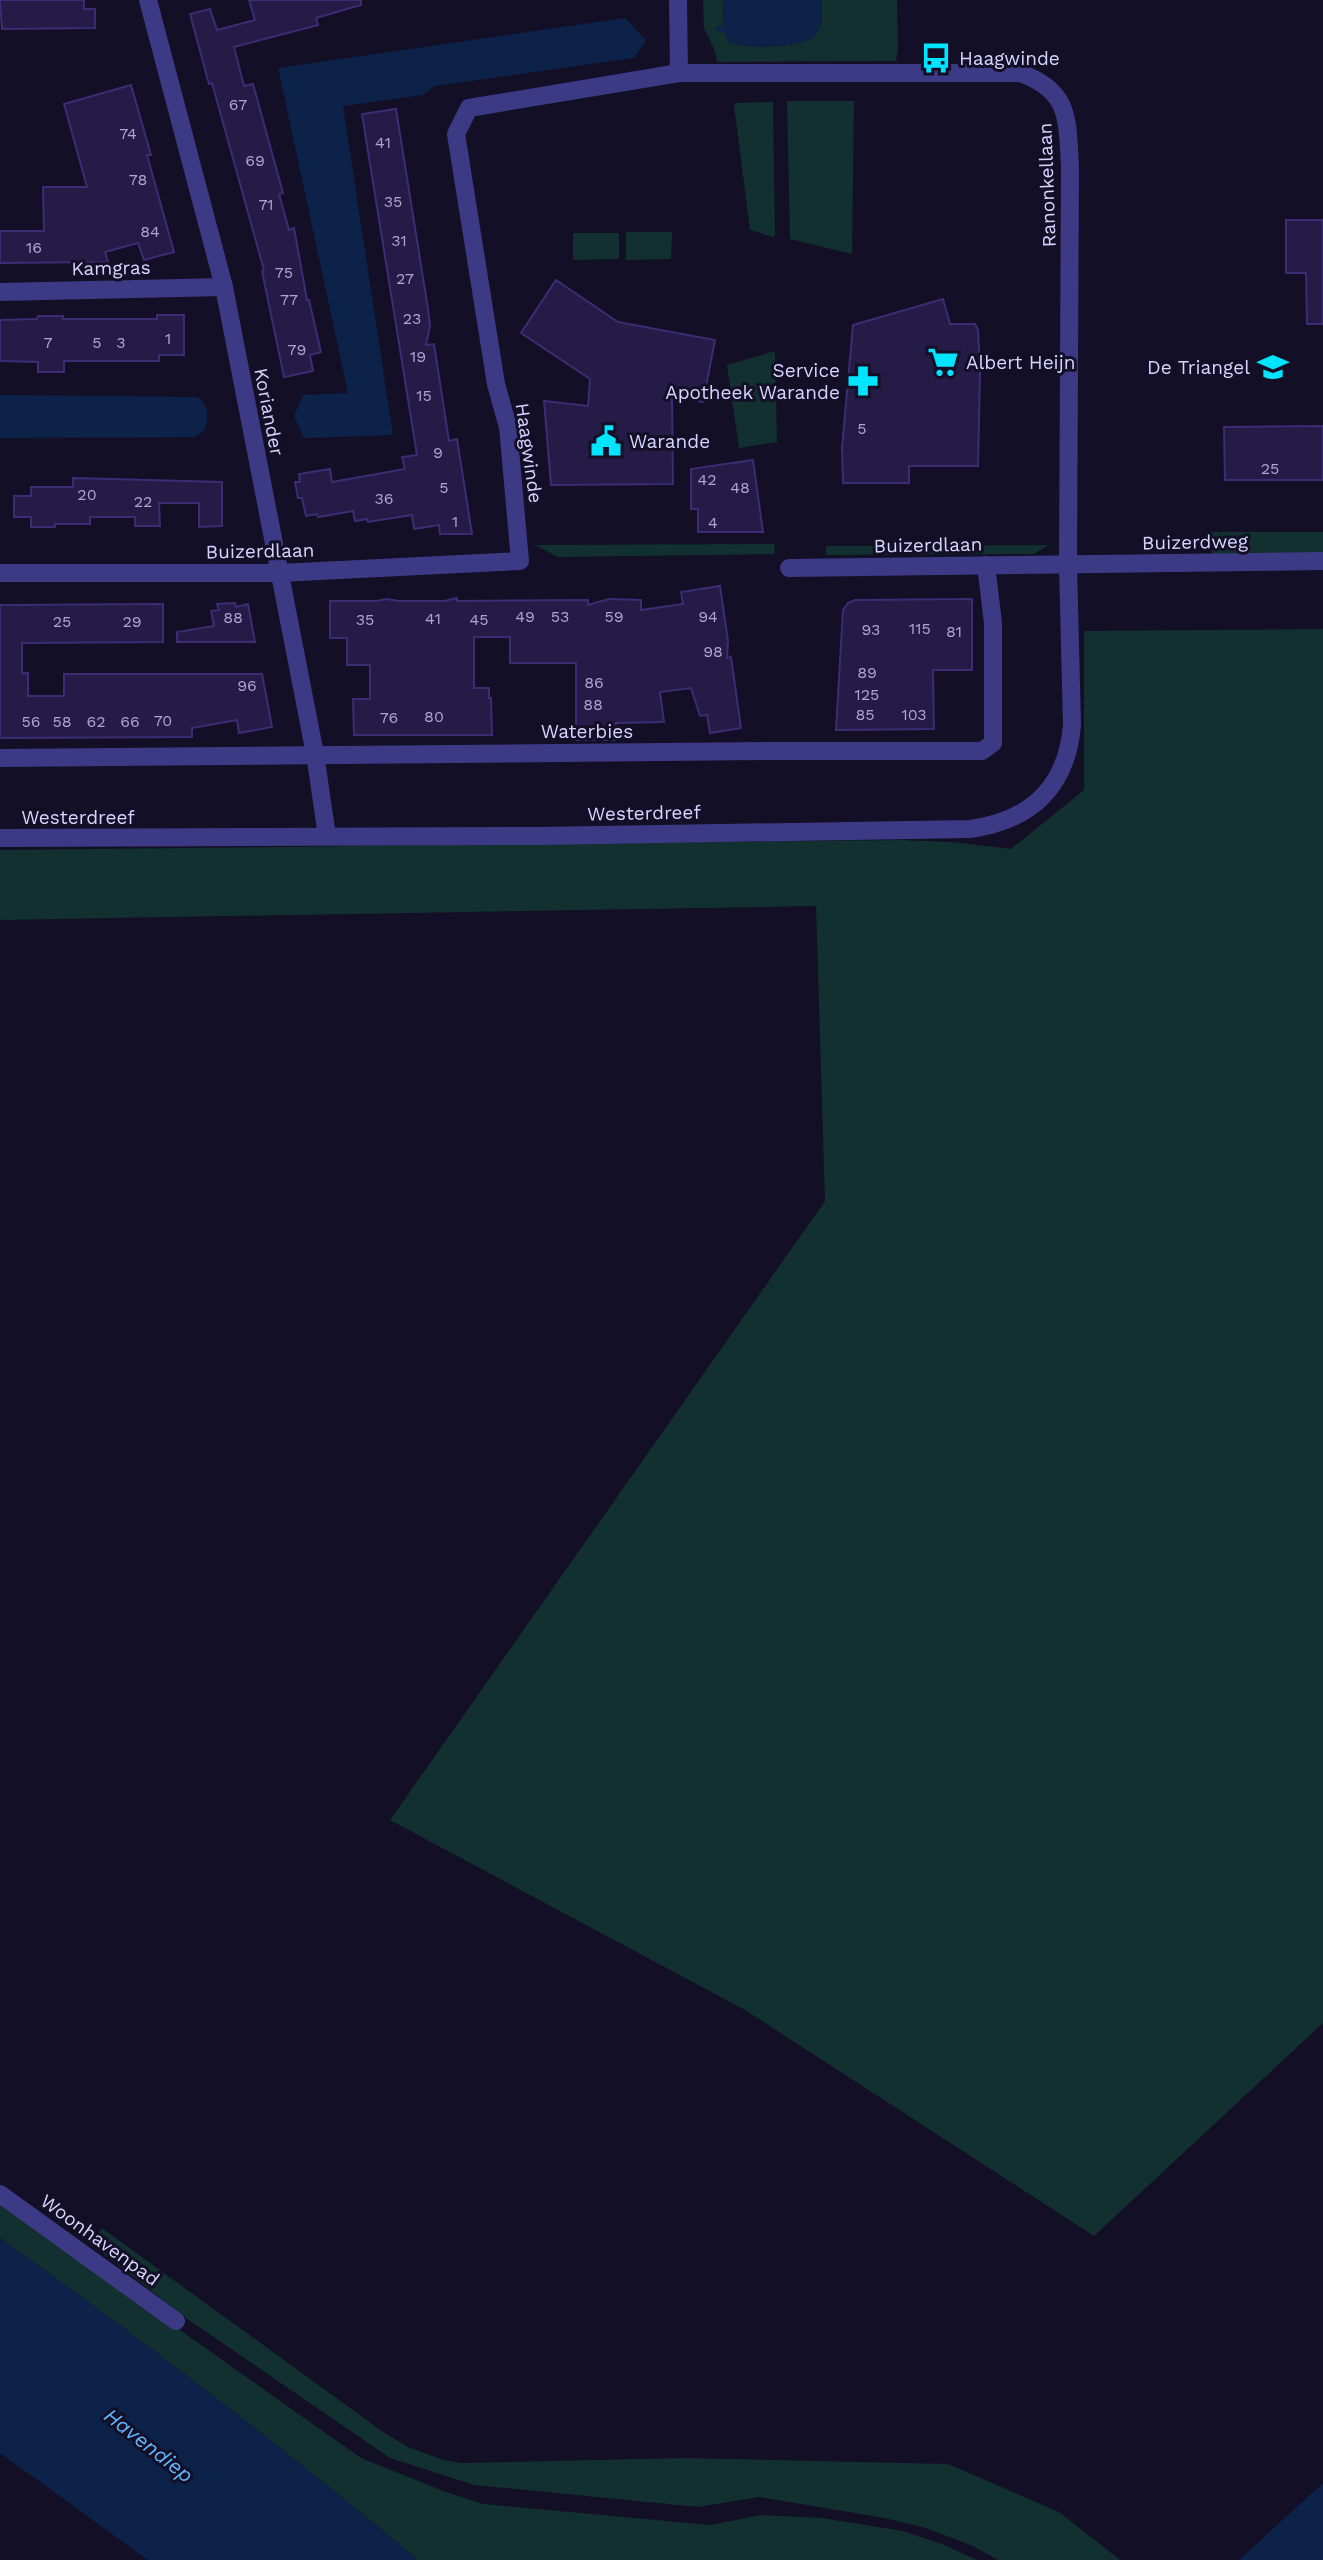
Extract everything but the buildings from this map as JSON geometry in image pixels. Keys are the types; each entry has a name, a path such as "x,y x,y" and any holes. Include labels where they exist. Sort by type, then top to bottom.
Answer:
{"street":[{"path":"678,0 679,73"},
{"name":"Koriander","path":"151,1 224,287 315,754 327,836"},
{"name":"Haagwinde","path":"520,561 508,427 496,384 456,134 469,108 679,73"},
{"name":"Ranonkellaan","path":"679,73 1020,73 1043,84 1056,96 1065,111 1070,167 1068,566"},
{"name":"Kamgras","path":"0,292 224,287"},
{"name":"Buizerdlaan","path":"0,573 279,573 520,561"},
{"name":"Buizerdweg","path":"1068,566 1323,561"},
{"name":"Waterbies","path":"0,758 982,751 993,743 993,623 986,565"},
{"name":"Buizerdlaan","path":"789,568 1068,566"},
{"name":"Westerdreef","path":"0,838 541,836 956,829 1004,823 1020,816 1049,788 1062,768 1070,745 1072,725 1068,566"},
{"name":"Woonhavenpad","path":"0,2194 176,2321"}],"green space":[{"path":"703,0 723,0 724,32 730,43 765,47 793,44 814,35 821,25 821,0 897,0 896,61 717,62 704,28"},
{"path":"787,101 854,101 852,254 790,239"},
{"path":"773,102 773,237 750,230 734,105"},
{"path":"626,232 672,232 671,259 626,260"},
{"path":"573,233 619,233 619,259 573,260"},
{"path":"775,351 777,442 739,448 727,365"},
{"path":"1212,532 1323,532 1323,554 1212,554"},
{"path":"775,544 774,554 558,557 535,545"},
{"path":"1048,545 1034,554 826,555 826,546"},
{"path":"1323,629 1323,2023 1094,2236 745,2010 390,1820 825,1201 816,906 0,920 0,850 900,840 952,842 1011,849 1084,790 1084,631"},
{"path":"0,2203 361,2458 446,2492 483,2504 710,2525 761,2515 822,2518 903,2531 942,2544 977,2560 418,2560 212,2395 0,2238"},
{"path":"102,2228 383,2432 408,2447 443,2460 463,2463 684,2458 948,2464 1059,2512 1120,2560 998,2560 973,2546 926,2528 884,2518 759,2497 698,2507 474,2485 390,2458 186,2318 91,2244"}],"water":[{"path":"723,0 821,0 821,25 811,38 790,45 762,47 730,43 724,32 716,31 715,27 724,26"},
{"path":"625,18 646,40 634,58 435,86 423,95 343,106 393,435 304,438 294,416 303,395 348,393 278,68"},
{"path":"0,395 197,397 206,408 207,417 204,431 194,437 0,438"},
{"name":"Havendiep","path":"0,2238 212,2395 418,2560 148,2560 0,2453"},
{"path":"1323,2483 1323,2560 1239,2560"}],"place":[{"name":"Haagwinde","path":"936,58"},
{"name":"Albert Heijn","path":"943,362"},
{"name":"De Triangel","path":"1273,367"},
{"name":"Service Apotheek Warande","path":"863,381"},
{"name":"Warande","path":"606,441"}]}
